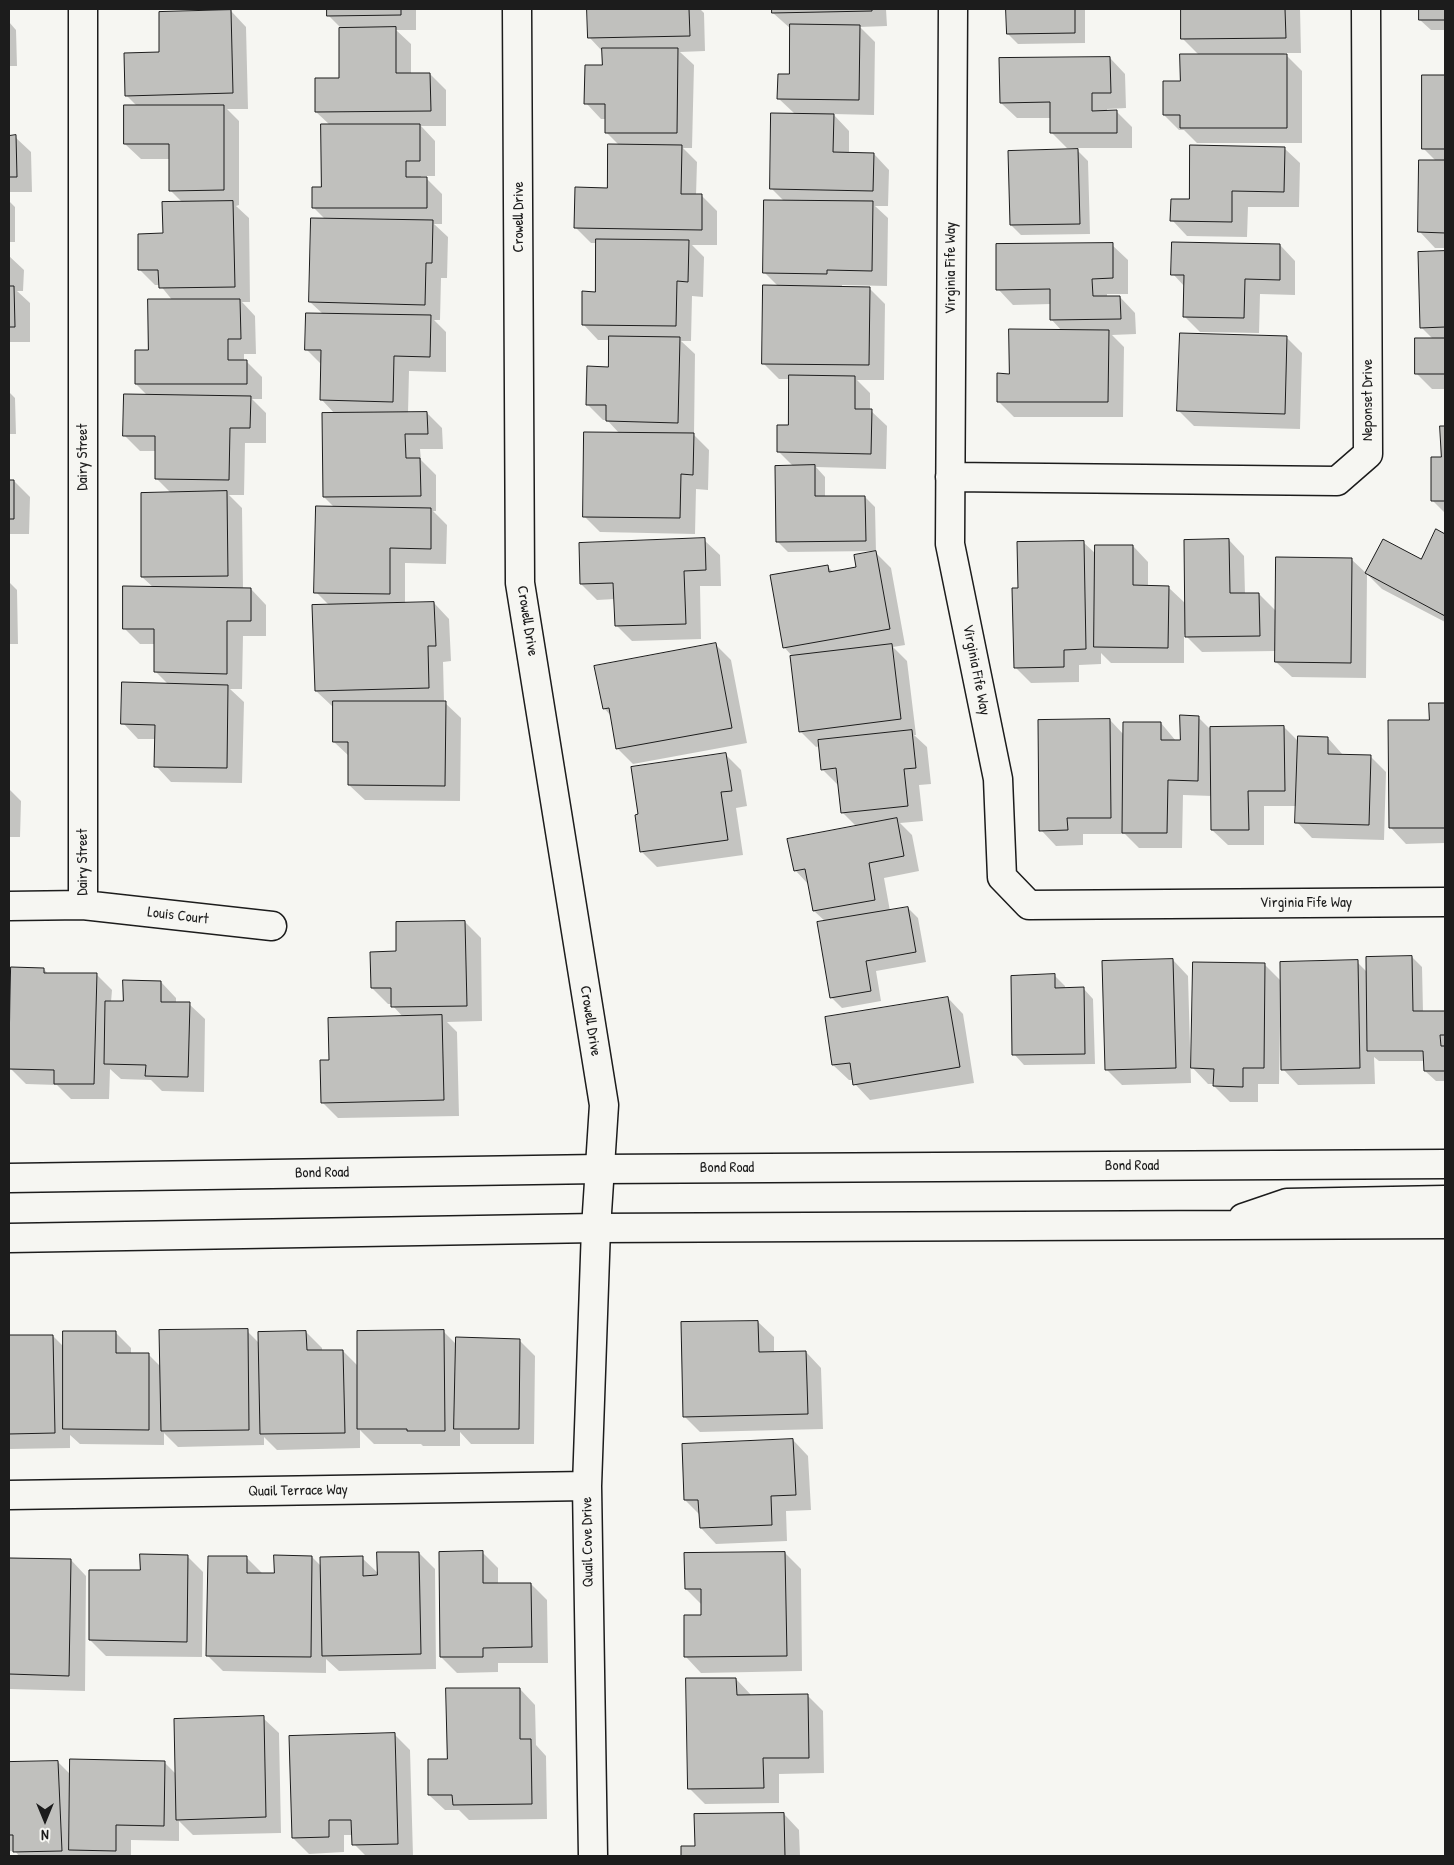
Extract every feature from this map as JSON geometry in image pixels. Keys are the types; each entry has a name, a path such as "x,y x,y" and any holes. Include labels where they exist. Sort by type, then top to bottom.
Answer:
{"street":[{"name":"Dairy Street","path":"83,9 83,905"},
{"name":"Crowell Drive","path":"517,9 520,583 604,1105 598,1169 596,1228"},
{"name":"Virginia Fife Way","path":"953,9 950,544 998,779 1002,878 1029,905 1445,902"},
{"name":"Neponset Drive","path":"950,477 1337,481 1368,454 1366,9"},
{"name":"Louis Court","path":"9,906 83,905 272,926"},
{"name":"Bond Road","path":"9,1178 598,1169 1445,1164"},
{"path":"1223,1225 1286,1203 1445,1200"},
{"path":"9,1238 596,1228 1445,1224"},
{"name":"Quail Cove Drive","path":"593,1856 587,1486 596,1228"},
{"name":"Quail Terrace Way","path":"9,1496 587,1486"}],"building":[{"path":"327,9 401,9 401,15 327,16"},
{"path":"587,9 689,9 690,36 588,38"},
{"path":"772,9 872,9 872,11 772,13"},
{"path":"1006,9 1075,9 1075,33 1007,34"},
{"path":"1181,9 1285,9 1286,38 1181,39"},
{"path":"1419,9 1445,9 1445,20 1419,20"},
{"path":"231,10 233,93 125,96 124,53 159,52 159,12"},
{"path":"790,24 860,25 859,100 777,99 778,74 789,74"},
{"path":"396,27 396,73 430,73 431,111 315,112 315,78 339,78 339,28"},
{"path":"602,48 678,48 677,133 605,133 605,104 584,104 585,65 602,65"},
{"path":"1180,54 1287,54 1287,128 1180,128 1180,115 1163,115 1163,81 1180,81"},
{"path":"1110,57 1111,93 1092,93 1092,111 1117,110 1117,133 1050,133 1050,102 1000,103 999,58"},
{"path":"1422,75 1445,75 1445,149 1422,149"},
{"path":"124,105 224,105 224,190 169,191 169,144 124,144"},
{"path":"771,113 834,114 833,152 874,153 873,191 770,189"},
{"path":"321,124 420,124 420,161 406,161 406,177 427,177 427,208 312,208 312,187 321,187"},
{"path":"16,135 17,177 9,177 9,136"},
{"path":"608,144 682,145 681,194 702,194 702,230 574,228 575,187 607,188"},
{"path":"1190,145 1285,147 1284,192 1232,191 1232,222 1170,221 1171,199 1189,199"},
{"path":"1078,149 1080,224 1010,225 1008,151"},
{"path":"1419,160 1445,160 1445,233 1418,232"},
{"path":"764,200 873,201 872,271 827,270 827,274 763,273"},
{"path":"233,201 235,287 159,288 158,270 138,270 138,234 163,233 162,202"},
{"path":"311,218 433,220 432,263 426,263 425,305 309,302"},
{"path":"596,239 689,240 688,282 677,281 676,326 582,325 582,291 595,292"},
{"path":"1172,242 1280,244 1280,280 1245,279 1244,318 1183,317 1184,275 1171,275"},
{"path":"1113,243 1113,278 1092,279 1093,296 1120,296 1121,319 1050,320 1050,289 996,290 996,244"},
{"path":"1445,251 1445,327 1420,328 1418,252"},
{"path":"763,285 870,287 869,365 762,364"},
{"path":"9,286 14,286 15,327 9,327"},
{"path":"148,299 240,299 241,339 228,339 228,360 247,360 247,384 135,384 135,350 148,350"},
{"path":"306,313 431,315 430,357 394,356 393,402 320,400 321,350 305,350"},
{"path":"1009,329 1109,330 1108,402 997,402 997,373 1009,374"},
{"path":"1180,333 1287,336 1285,414 1177,411"},
{"path":"609,336 680,337 678,423 606,421 606,405 586,405 587,366 608,367"},
{"path":"1415,338 1445,338 1445,374 1415,374"},
{"path":"789,375 855,376 855,409 872,409 871,454 777,452 777,425 788,425"},
{"path":"124,394 251,396 250,428 230,428 229,480 155,479 155,436 123,436"},
{"path":"427,412 428,434 405,434 406,458 420,458 421,496 323,497 322,413"},
{"path":"1440,426 1445,426 1445,501 1431,501 1431,457 1441,457"},
{"path":"584,432 694,433 693,475 681,474 680,518 583,517"},
{"path":"815,465 815,496 865,496 866,541 776,542 775,466"},
{"path":"9,480 14,480 14,519 9,519"},
{"path":"227,491 228,576 141,577 141,493"},
{"path":"316,506 431,508 431,549 390,548 390,594 314,593"},
{"path":"1436,529 1445,534 1445,616 1365,573 1383,539 1421,559"},
{"path":"705,538 706,570 684,571 686,624 615,626 613,583 580,584 579,543"},
{"path":"1229,539 1230,593 1259,593 1260,636 1185,637 1184,540"},
{"path":"1084,541 1086,649 1064,650 1064,667 1014,668 1012,588 1018,588 1017,542"},
{"path":"1095,545 1133,545 1133,585 1169,586 1168,648 1094,647"},
{"path":"876,551 890,629 783,648 770,575 828,565 829,572 856,567 854,555"},
{"path":"1276,557 1352,558 1351,663 1275,662"},
{"path":"123,586 251,588 251,621 227,621 227,674 154,672 154,629 123,629"},
{"path":"434,602 436,646 428,646 429,688 315,691 312,605"},
{"path":"716,643 732,728 616,749 609,708 603,709 594,666"},
{"path":"892,644 901,719 799,732 790,656"},
{"path":"122,682 228,685 227,768 154,767 155,725 121,724"},
{"path":"333,701 446,701 445,786 348,785 348,742 333,742"},
{"path":"1429,703 1445,703 1445,828 1389,828 1388,720 1429,720"},
{"path":"1180,715 1199,716 1198,781 1168,780 1167,833 1122,833 1123,722 1161,722 1161,740 1180,740"},
{"path":"1110,719 1111,818 1067,818 1068,830 1039,831 1038,720"},
{"path":"1284,726 1285,791 1248,791 1249,830 1211,830 1210,727"},
{"path":"912,730 916,768 904,769 908,806 841,813 836,768 821,770 818,740"},
{"path":"1298,736 1328,737 1328,754 1371,755 1369,825 1295,823"},
{"path":"726,753 732,791 721,792 728,840 640,852 635,815 638,814 631,767"},
{"path":"897,818 904,856 869,863 875,900 813,911 805,869 794,871 787,839"},
{"path":"908,907 916,952 866,961 871,991 830,998 817,922"},
{"path":"465,921 467,1006 391,1007 391,988 371,988 370,952 396,951 396,922"},
{"path":"1412,956 1413,1011 1445,1011 1445,1035 1440,1035 1441,1046 1445,1046 1445,1071 1424,1071 1423,1051 1367,1051 1366,957"},
{"path":"1173,959 1176,1068 1105,1070 1102,961"},
{"path":"1358,960 1360,1068 1281,1070 1280,962"},
{"path":"1193,962 1265,963 1264,1068 1243,1068 1243,1087 1213,1086 1214,1069 1191,1068"},
{"path":"11,967 44,968 44,973 97,973 94,1084 54,1084 54,1070 9,1069"},
{"path":"1055,974 1055,988 1084,987 1085,1054 1012,1055 1011,976"},
{"path":"123,980 161,981 161,1002 190,1002 188,1077 145,1076 146,1065 104,1064 105,1001 123,1001"},
{"path":"948,997 960,1067 853,1085 850,1063 832,1065 825,1017"},
{"path":"442,1015 444,1100 321,1103 320,1060 329,1060 328,1018"},
{"path":"758,1321 759,1352 806,1351 808,1414 683,1417 681,1322"},
{"path":"248,1329 249,1430 161,1431 159,1330"},
{"path":"444,1330 445,1431 357,1429 357,1331"},
{"path":"63,1331 116,1331 116,1353 149,1353 149,1430 63,1429"},
{"path":"306,1331 307,1350 343,1350 345,1433 260,1434 258,1332"},
{"path":"9,1335 53,1335 55,1433 9,1434"},
{"path":"456,1337 520,1339 519,1429 454,1429"},
{"path":"793,1439 796,1495 771,1496 772,1525 700,1528 698,1500 684,1500 682,1444"},
{"path":"483,1551 483,1583 531,1583 532,1647 483,1648 483,1657 440,1657 439,1552"},
{"path":"377,1552 419,1552 421,1654 322,1656 320,1557 363,1556 363,1576 377,1575"},
{"path":"785,1552 787,1656 684,1657 684,1615 701,1615 701,1589 685,1589 684,1553"},
{"path":"140,1554 188,1555 187,1642 89,1640 89,1570 140,1570"},
{"path":"274,1555 312,1556 311,1657 206,1656 208,1556 247,1556 247,1573 274,1573"},
{"path":"9,1558 71,1559 69,1676 9,1674"},
{"path":"686,1678 736,1678 737,1695 808,1694 809,1758 763,1758 764,1788 688,1789"},
{"path":"446,1688 520,1688 520,1739 531,1739 532,1804 453,1805 452,1795 428,1795 428,1759 447,1759"},
{"path":"264,1716 266,1817 176,1820 174,1719"},
{"path":"395,1733 398,1844 352,1845 351,1820 329,1820 329,1837 292,1838 289,1736"},
{"path":"70,1759 165,1761 164,1826 116,1825 116,1851 69,1850"},
{"path":"58,1761 62,1851 13,1852 13,1835 9,1835 9,1762"},
{"path":"784,1813 785,1856 681,1856 681,1846 695,1846 694,1814"}]}
